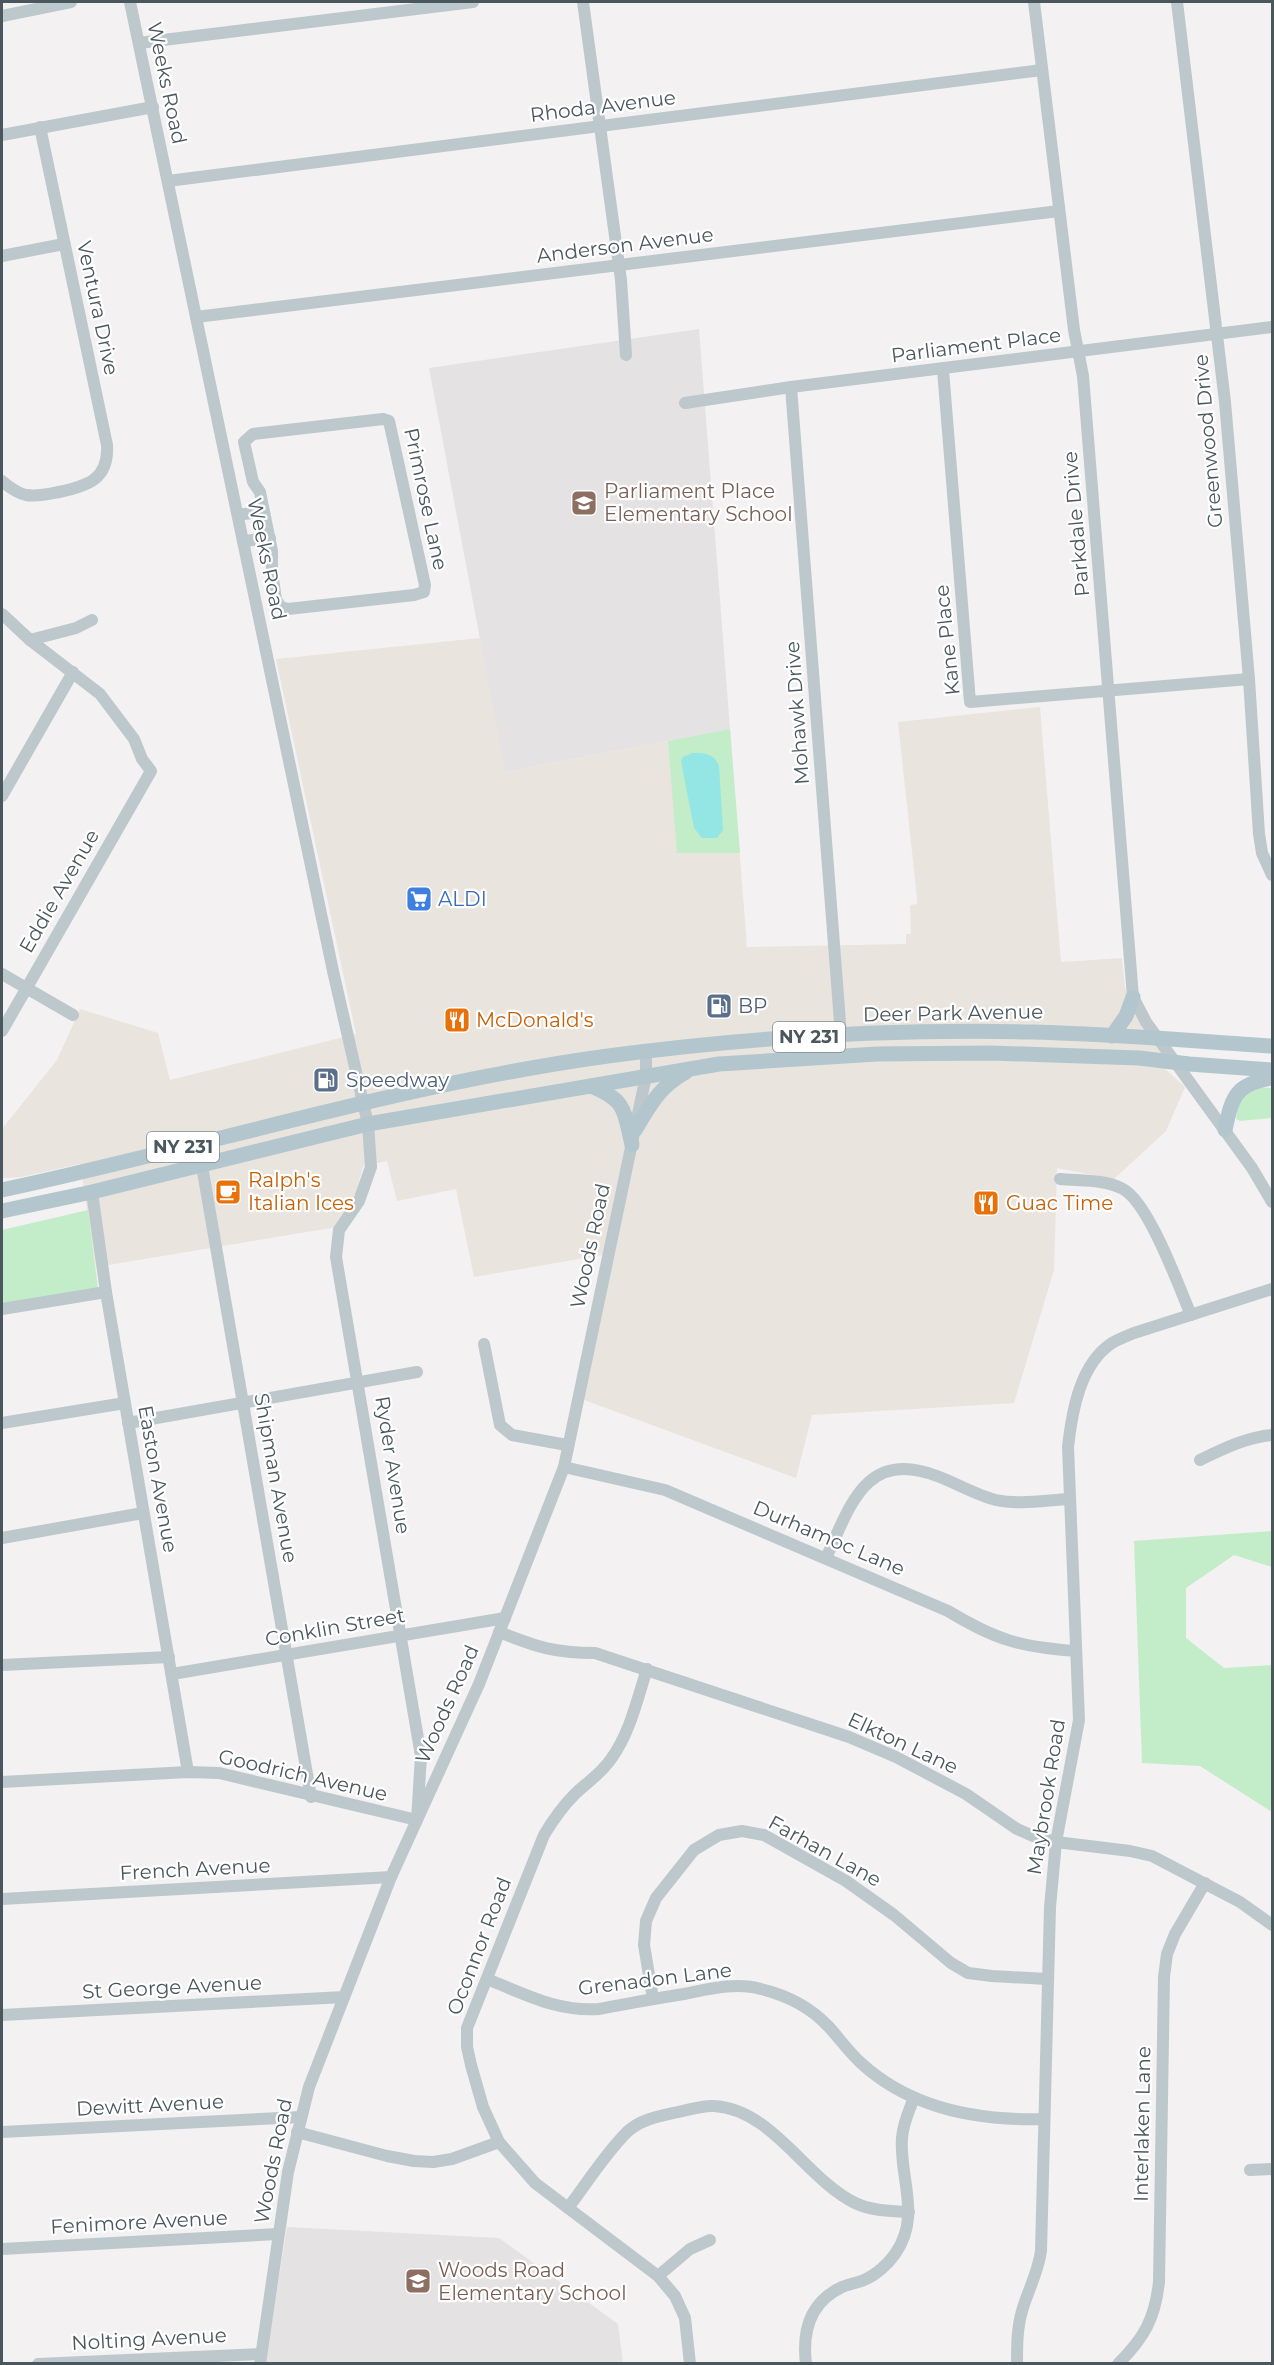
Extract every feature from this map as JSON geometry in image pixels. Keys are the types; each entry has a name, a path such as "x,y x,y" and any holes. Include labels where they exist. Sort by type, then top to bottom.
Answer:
{"main road":[{"path":"1113,1036 1126,1016 1132,997"},
{"name":"Deer Park Avenue","path":"6,1188 440,1086 608,1056 738,1042 841,1035 1011,1032 1158,1038 1272,1046"},
{"name":"Deer Park Avenue","path":"2,1211 202,1166 368,1124 719,1064 947,1053 1054,1054 1139,1058 1272,1070"},
{"path":"634,1137 658,1092 672,1079 694,1068"},
{"path":"1225,1130 1230,1107 1238,1092 1250,1083 1272,1078"},
{"path":"591,1086 614,1096 622,1107 634,1137"}],"street":[{"path":"2,15 71,2"},
{"name":"Weeks Road","path":"130,2 332,964 368,1124"},
{"path":"139,43 473,2"},
{"path":"583,2 618,265 626,355"},
{"name":"Parkdale Drive","path":"1034,2 1059,210 1083,376 1132,997 1142,1017 1252,1168 1272,1203"},
{"name":"Greenwood Drive","path":"1177,2 1225,402 1249,679 1259,834 1262,853 1272,875"},
{"name":"Rhoda Avenue","path":"168,181 1042,70"},
{"path":"2,135 153,107"},
{"name":"Ventura Drive","path":"2,481 11,489 26,495 42,495 82,487 102,471 108,460 107,445 40,127"},
{"name":"Anderson Avenue","path":"196,317 1059,210"},
{"path":"2,256 64,244"},
{"name":"Parliament Place","path":"685,403 791,387 943,370 1272,327"},
{"name":"Kane Place","path":"943,370 970,702 1249,679"},
{"name":"Mohawk Drive","path":"791,387 841,1035"},
{"name":"Primrose Lane","path":"383,418 389,420 424,592 288,609 281,607 276,600 270,538 264,511 260,492 253,482 246,457 244,442 248,437 253,434 383,418"},
{"path":"238,515 264,511"},
{"path":"244,542 270,538"},
{"path":"2,614 30,640 73,672 2,796"},
{"path":"30,640 76,628 92,620"},
{"name":"Eddie Avenue","path":"2,1031 151,771 142,759 134,739 100,694 73,672"},
{"path":"2,974 74,1015"},
{"name":"Woods Road","path":"260,2359 288,2172 309,2087 391,1877 479,1684 564,1467 634,1137 646,1076 646,1053"},
{"name":"Ryder Avenue","path":"368,1124 371,1167 359,1201 339,1230 336,1257 421,1756 417,1820"},
{"name":"Shipman Avenue","path":"202,1166 311,1797"},
{"path":"1060,1179 1105,1182 1125,1190 1140,1205 1173,1271 1191,1315"},
{"name":"Easton Avenue","path":"92,1192 124,1402 188,1772"},
{"name":"Maybrook Road","path":"1017,2364 1018,2330 1022,2310 1038,2270 1041,2251 1050,1907 1056,1842 1079,1720 1069,1499 1070,1426 1084,1376 1096,1358 1112,1343 1134,1333 1272,1289"},
{"path":"2,1309 106,1292"},
{"path":"484,1344 500,1425 512,1435 567,1445"},
{"path":"128,1423 417,1372"},
{"path":"2,1423 124,1402"},
{"path":"1200,1460 1232,1445 1272,1435"},
{"name":"Durhamoc Lane","path":"564,1467 665,1490 948,1611 978,1629 1009,1642 1039,1648 1076,1651"},
{"path":"826,1558 853,1499 864,1485 882,1474 899,1469 916,1469 994,1500 1010,1502 1069,1499"},
{"path":"2,1538 143,1513"},
{"name":"Conklin Street","path":"172,1674 505,1618"},
{"name":"Elkton Lane","path":"499,1632 543,1649 568,1653 595,1653 849,1737 896,1757 966,1794 1017,1830 1056,1842 1152,1856 1206,1882 1240,1902 1272,1925"},
{"path":"2,1665 169,1657"},
{"name":"Oconnor Road","path":"646,1670 627,1730 612,1758 558,1811 544,1834 468,2028 467,2047 483,2107 499,2142 534,2183 658,2276 675,2296 685,2318 690,2364"},
{"name":"Goodrich Avenue","path":"2,1782 188,1772 219,1773 311,1797 417,1820"},
{"name":"Farhan Lane","path":"653,1999 645,1945 646,1921 656,1898 694,1850 719,1835 742,1831 764,1835 846,1881 968,1973 1047,1978"},
{"name":"French Avenue","path":"2,1899 391,1877"},
{"name":"Interlaken Lane","path":"1118,2364 1134,2348 1156,2306 1159,2282 1167,1954 1175,1934 1206,1882"},
{"name":"Grenadon Lane","path":"487,1979 552,2005 578,2010 599,2009 729,1986 759,1988 798,2001 826,2024 861,2064 914,2098 972,2116 1016,2120 1044,2119"},
{"name":"St George Avenue","path":"2,2015 344,1997"},
{"path":"806,2364 805,2338 815,2308 842,2287 865,2280 880,2270 895,2254 905,2236 909,2212 902,2139 905,2119 914,2098"},
{"path":"568,2208 615,2146 628,2131 639,2123 652,2118 711,2106 744,2112 837,2192 856,2204 875,2210 909,2212"},
{"name":"Dewitt Avenue","path":"2,2132 301,2116"},
{"path":"297,2132 387,2156 433,2162 499,2142"},
{"path":"1250,2170 1272,2169"},
{"name":"Fenimore Avenue","path":"2,2249 278,2234"},
{"path":"658,2276 690,2249 710,2240"},
{"name":"Nolting Avenue","path":"38,2364 260,2359"}],"shaded area":[{"name":"Parliament Place Elementary School","path":"699,329 730,729 505,772 429,368"},
{"path":"480,638 506,772 730,729 747,947 906,944 906,934 911,934 910,905 917,904 917,898 898,722 1040,707 1061,962 1122,958 1125,988 1161,1046 1162,1066 1185,1087 1166,1131 1114,1179 1057,1168 1054,1270 1014,1403 812,1415 796,1478 584,1400 614,1253 474,1277 456,1189 397,1201 387,1161 363,1166 356,1193 337,1227 96,1267 80,1164 21,1177 2,1178 2,1129 57,1060 80,1009 158,1033 170,1080 356,1034 276,659"},
{"name":"Woods Road Elementary School","path":"287,2227 499,2238 618,2324 623,2363 265,2364"}],"green space":[{"path":"730,729 740,853 677,853 668,741"},
{"path":"1256,1087 1272,1088 1272,1118 1240,1121 1236,1119 1239,1098"},
{"path":"88,1210 98,1288 2,1304 2,1230"},
{"path":"1272,1531 1272,1567 1234,1555 1186,1588 1186,1638 1224,1668 1272,1665 1272,1812 1200,1766 1142,1763 1134,1541"}],"water":[{"path":"692,753 708,755 714,758 719,766 723,830 717,838 702,838 694,828 681,761 683,757"}],"place":[{"name":"Parliament Place Elementary School","path":"584,503"},
{"name":"ALDI","path":"419,899"},
{"name":"BP","path":"719,1006"},
{"name":"McDonald's","path":"457,1020"},
{"name":"Speedway","path":"326,1080"},
{"name":"Ralph's Italian Ices","path":"228,1192"},
{"name":"Guac Time","path":"986,1203"},
{"name":"Woods Road Elementary School","path":"418,2281"}]}
